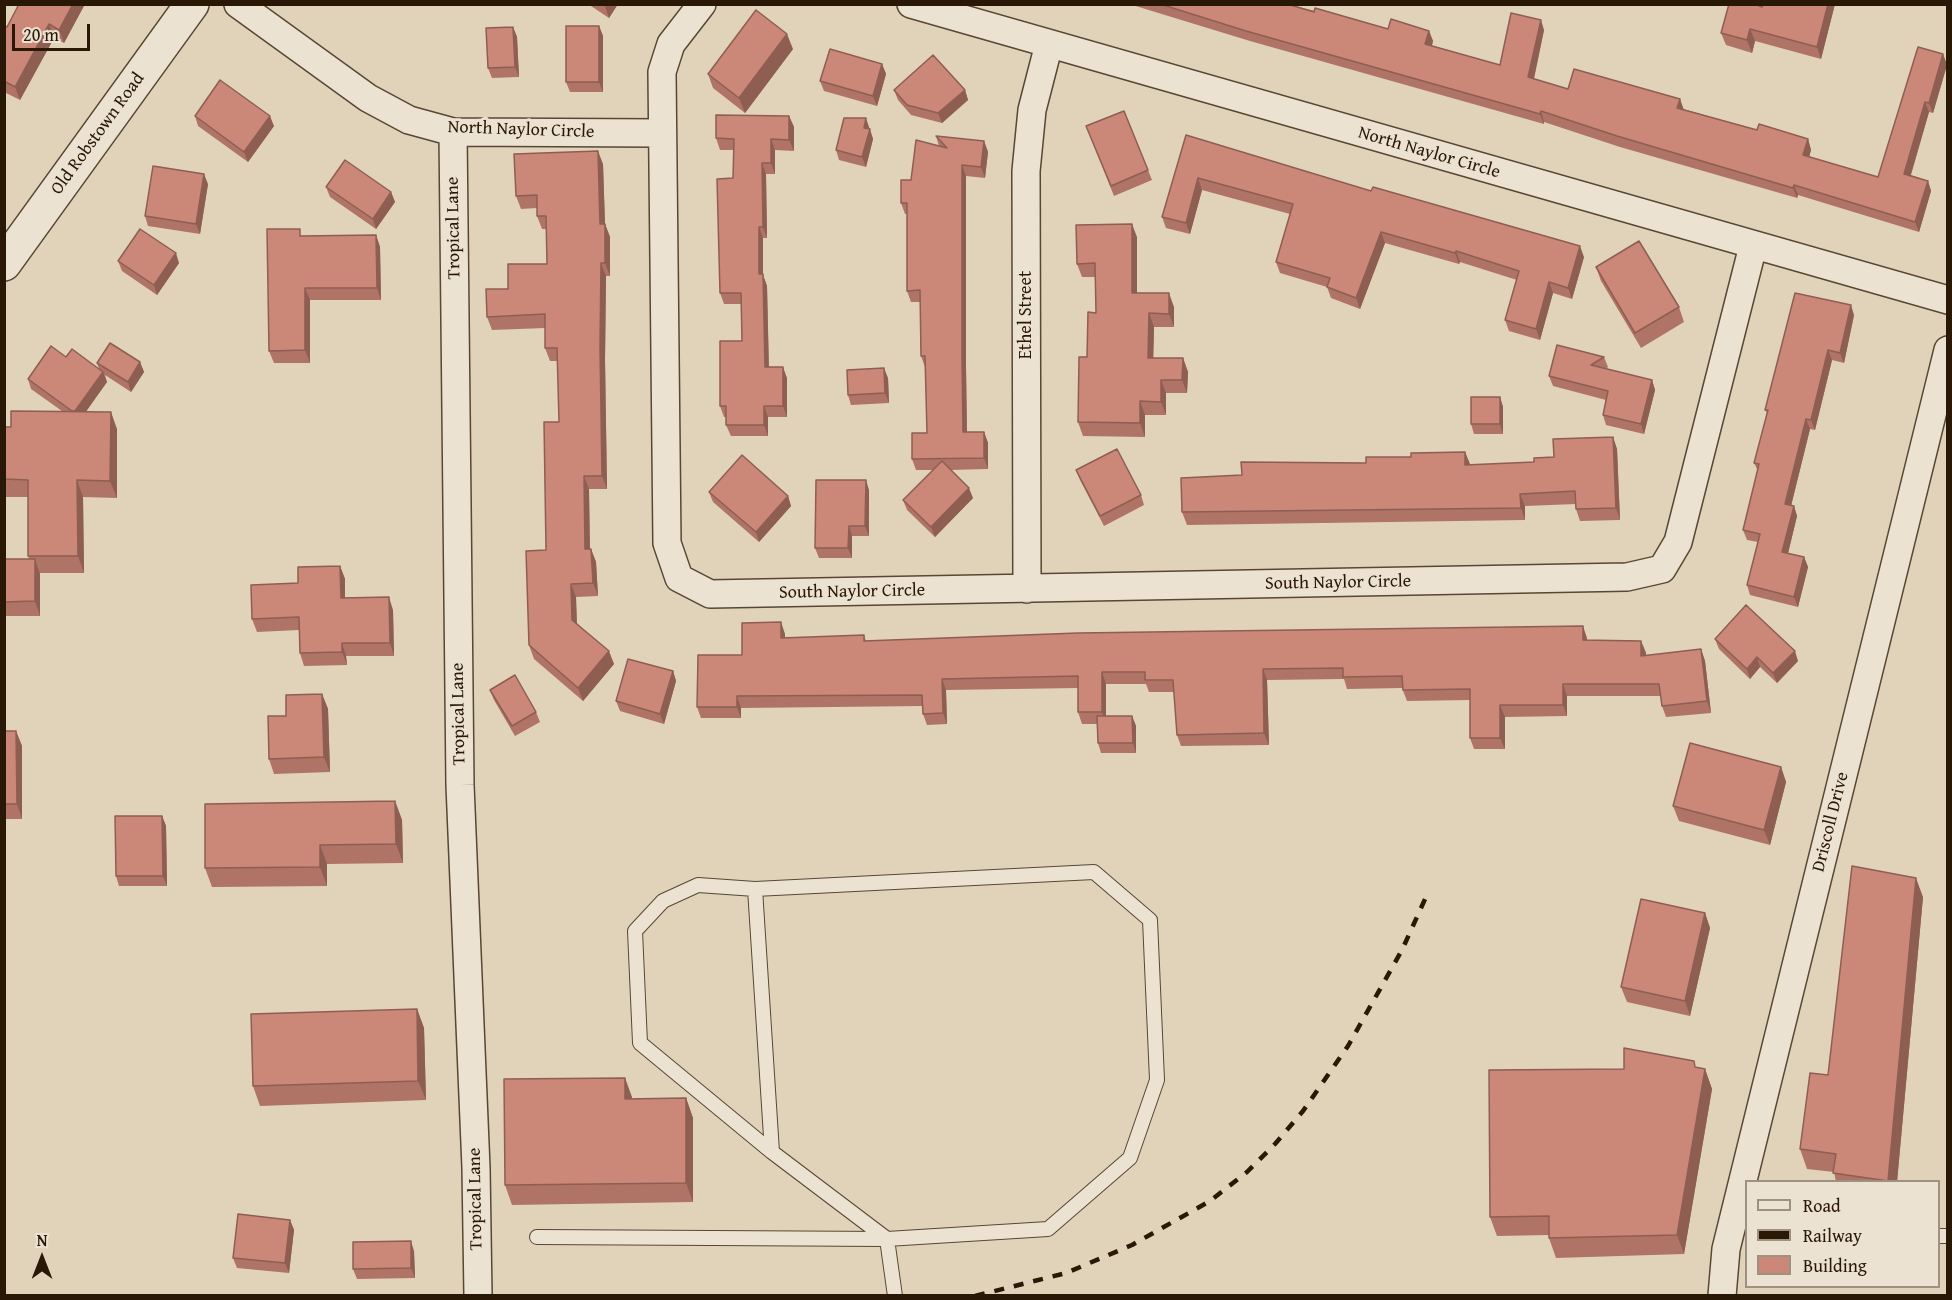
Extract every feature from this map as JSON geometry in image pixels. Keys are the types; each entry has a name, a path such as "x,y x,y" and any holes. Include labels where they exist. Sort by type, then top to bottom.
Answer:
{"street":[{"name":"Old Robstown Road","path":"4,264 192,4"},
{"name":"North Naylor Circle","path":"238,4 368,98 409,120 453,132 662,133"},
{"path":"662,133 662,72 671,44 702,4"},
{"name":"North Naylor Circle","path":"911,4 1947,300"},
{"name":"Ethel Street","path":"1027,589 1026,171 1032,110 1049,44"},
{"name":"Tropical Lane","path":"453,132 460,785 476,1168 478,1296"},
{"name":"South Naylor Circle","path":"662,133 667,543 679,578 710,594 1627,577 1662,569 1678,542 1754,246"},
{"name":"Driscoll Drive","path":"1751,1180 1947,350"},
{"name":"Driscoll Drive","path":"1722,1296 1745,1207"}],"lane":[{"path":"537,1237 887,1239 1048,1229 1130,1158 1157,1080 1150,920 1094,873 755,890 698,885 663,901 635,931 640,1043 772,1152 887,1239 895,1296"},
{"path":"755,890 772,1152"}],"building":[{"path":"19,4 73,4 59,30 49,24 15,87 4,81 4,26 7,27"},
{"path":"1160,4 1287,4 1314,12 1315,8 1388,29 1391,19 1429,31 1425,44 1500,65 1511,13 1541,20 1528,77 1568,89 1574,69 1680,99 1677,108 1757,130 1759,124 1808,139 1803,155 1878,177 1918,47 1943,54 1929,103 1925,102 1904,174 1928,181 1915,222 1794,185 1793,188 1617,136 1541,111 1540,114 1246,31"},
{"path":"1729,4 1754,4 1762,7 1763,4 1828,4 1817,47 1750,29 1747,40 1721,33"},
{"path":"756,10 787,34 739,98 708,74"},
{"path":"566,26 599,26 599,82 566,82"},
{"path":"513,27 515,67 488,68 486,28"},
{"path":"830,49 882,64 873,96 820,81"},
{"path":"933,55 965,90 938,113 907,105 894,90"},
{"path":"220,80 270,116 244,152 195,116"},
{"path":"1124,111 1148,170 1111,186 1086,126"},
{"path":"716,115 789,116 789,140 771,139 771,163 762,163 763,227 759,227 759,274 763,274 765,367 783,367 783,406 764,406 764,425 726,425 726,406 720,406 720,341 742,341 741,293 720,293 717,179 733,178 734,139 716,138"},
{"path":"844,118 866,118 864,128 870,129 862,157 836,150"},
{"path":"1186,135 1371,191 1373,187 1580,246 1568,288 1549,282 1536,329 1505,320 1519,271 1456,251 1455,253 1381,232 1356,298 1327,287 1330,278 1276,262 1293,204 1198,178 1186,223 1162,217"},
{"path":"936,136 984,141 981,167 962,165 962,356 963,432 984,432 984,458 912,459 912,433 927,433 925,356 921,356 920,290 907,291 907,203 901,203 901,180 911,180 916,140 947,148"},
{"path":"598,151 600,224 605,224 605,263 601,263 600,347 602,476 584,476 585,549 591,549 593,583 571,584 572,620 609,651 578,688 529,645 526,551 546,550 544,422 559,422 557,348 545,348 545,314 487,317 486,289 508,289 508,264 547,264 546,216 537,216 537,195 516,196 514,154"},
{"path":"345,160 391,192 373,219 326,187"},
{"path":"153,166 204,174 196,224 145,216"},
{"path":"1132,224 1132,293 1169,293 1169,314 1149,313 1148,358 1183,358 1182,380 1161,380 1161,402 1140,401 1140,423 1078,422 1079,357 1087,357 1088,312 1096,313 1095,263 1077,264 1076,225"},
{"path":"140,229 176,253 154,285 118,261"},
{"path":"267,229 300,229 300,236 376,235 377,288 305,288 305,350 269,351"},
{"path":"1639,241 1679,307 1635,333 1596,267"},
{"path":"1795,293 1851,305 1840,353 1828,350 1811,420 1806,419 1785,504 1794,506 1782,552 1804,557 1794,597 1747,585 1760,534 1743,530 1759,464 1754,463 1768,410 1765,410"},
{"path":"110,343 140,362 128,382 97,363"},
{"path":"1557,345 1604,357 1591,365 1652,380 1641,424 1603,415 1608,391 1549,376"},
{"path":"51,346 66,357 72,349 103,372 75,411 28,379"},
{"path":"884,368 885,393 848,395 847,370"},
{"path":"1471,397 1500,397 1500,424 1471,424"},
{"path":"11,411 111,412 110,481 77,480 78,556 28,556 28,480 4,479 4,427 11,427"},
{"path":"1613,437 1616,508 1576,509 1575,491 1520,494 1521,508 1182,512 1181,478 1242,475 1241,462 1366,463 1366,457 1411,457 1411,453 1465,452 1465,465 1534,462 1534,458 1554,457 1553,439"},
{"path":"1117,449 1141,495 1100,516 1076,470"},
{"path":"742,455 788,496 756,532 709,492"},
{"path":"942,461 969,488 931,527 903,500"},
{"path":"816,480 866,480 865,526 849,526 848,548 815,548"},
{"path":"4,559 35,559 35,601 4,602"},
{"path":"340,566 341,598 389,597 390,643 342,643 342,652 300,653 299,617 252,619 251,585 298,583 298,567"},
{"path":"1746,605 1795,651 1773,673 1757,657 1747,669 1715,639"},
{"path":"781,622 781,638 864,635 864,641 1078,633 1583,626 1583,640 1641,641 1641,656 1701,649 1707,701 1662,706 1659,684 1563,684 1563,705 1500,705 1500,738 1470,738 1470,689 1403,690 1402,676 1343,677 1343,668 1263,669 1264,733 1177,735 1173,680 1145,680 1145,672 1102,672 1102,712 1078,712 1078,676 942,679 943,713 923,714 922,695 737,696 737,707 697,707 698,655 742,655 742,623"},
{"path":"628,659 673,671 660,714 616,701"},
{"path":"515,675 536,712 512,726 490,690"},
{"path":"322,694 324,757 269,759 268,716 286,716 286,695"},
{"path":"1097,716 1132,716 1133,743 1098,743"},
{"path":"4,731 16,731 17,804 4,804"},
{"path":"1690,743 1781,767 1764,830 1673,806"},
{"path":"395,801 396,844 320,845 320,867 205,868 205,804"},
{"path":"115,816 162,816 163,876 116,876"},
{"path":"1852,866 1916,878 1888,1180 1833,1173 1836,1154 1800,1149 1810,1073 1828,1075"},
{"path":"1641,899 1705,913 1685,1001 1621,987"},
{"path":"417,1009 418,1081 253,1086 251,1014"},
{"path":"1624,1048 1694,1061 1695,1067 1705,1069 1677,1235 1549,1238 1549,1216 1490,1217 1489,1070 1624,1069"},
{"path":"625,1078 625,1099 686,1098 686,1183 505,1185 504,1079"},
{"path":"238,1214 290,1220 285,1263 233,1258"},
{"path":"411,1241 411,1268 353,1269 353,1242"}],"railway":[{"path":"975,1296 1066,1273 1132,1245 1210,1201 1247,1172 1303,1111 1348,1046 1402,950 1426,897"}]}
